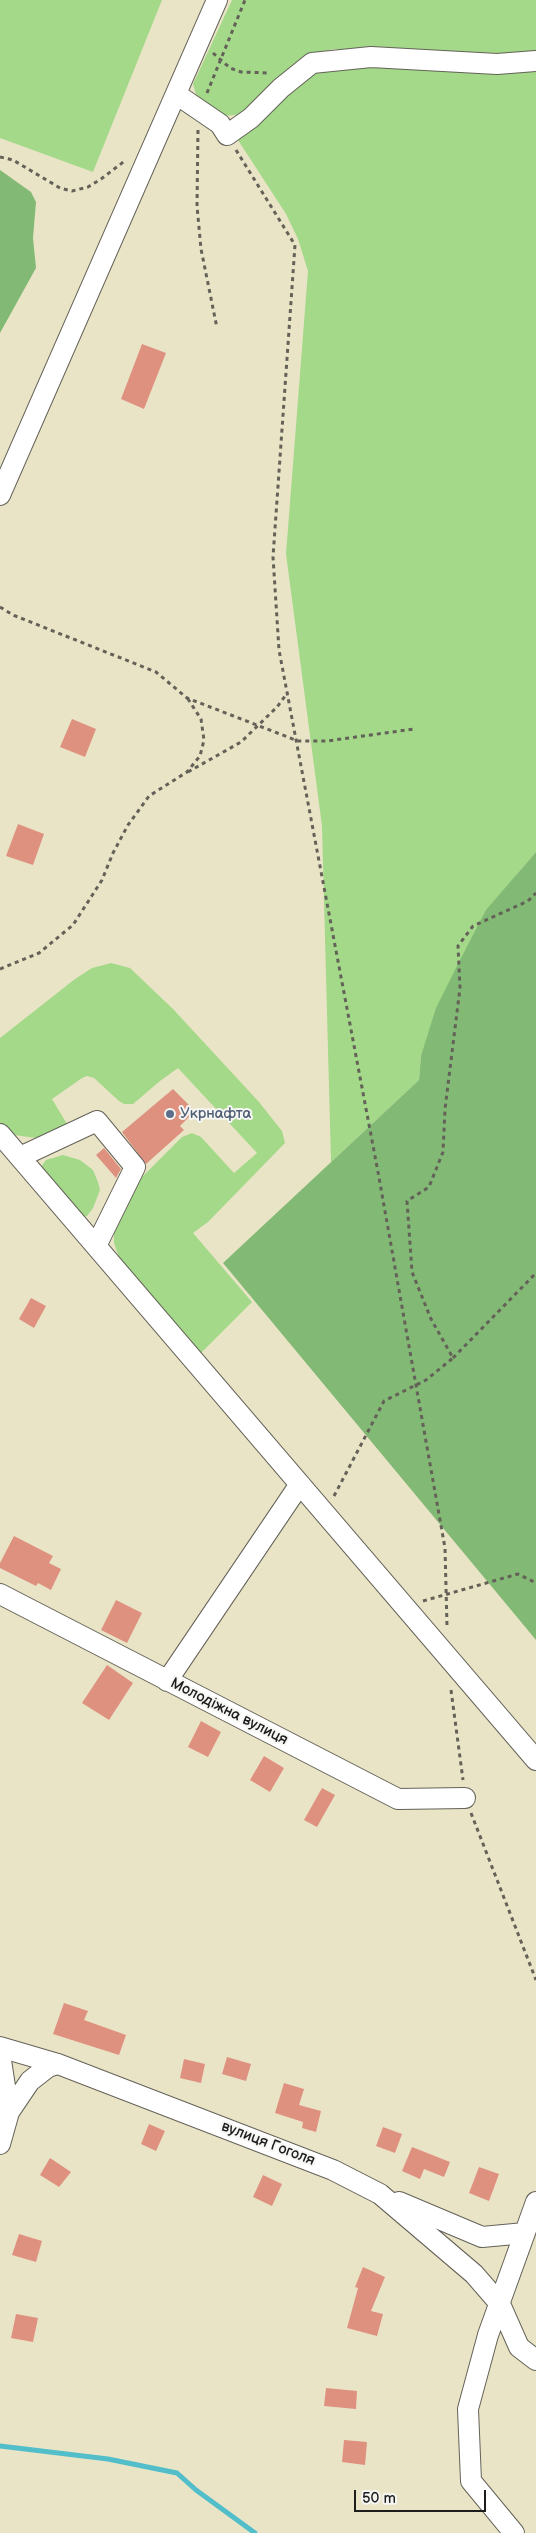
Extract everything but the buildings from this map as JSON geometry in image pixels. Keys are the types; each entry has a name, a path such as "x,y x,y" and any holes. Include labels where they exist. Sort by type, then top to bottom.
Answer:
{"street":[{"path":"0,495 217,0"},
{"path":"176,94 220,124 227,135 251,118 281,88 312,63 370,57 428,58 497,64 536,61"},
{"path":"20,1157 97,1121 136,1167 96,1246"},
{"path":"0,1134 536,1760"},
{"path":"167,1681 300,1484"},
{"name":"Молодіжна вулиця","path":"0,1594 398,1799 465,1798"},
{"name":"вулиця Гоголя","path":"0,2047 58,2064 334,2170 380,2194 474,2274 500,2304 519,2347 536,2360"},
{"path":"0,2054 9,2112"},
{"path":"0,2144 9,2112 30,2081 48,2066 58,2064"},
{"path":"380,2194 482,2238 525,2233"},
{"path":"514,2533 471,2481 468,2409 488,2335 536,2202"}],"path":[{"path":"217,328 203,258 197,206 200,110 245,0"},
{"path":"199,41 230,68 241,72 273,73"},
{"path":"227,135 295,245 274,557 279,650 298,742 378,1172 444,1539 447,1656"},
{"path":"0,156 13,160 60,188 72,191 88,187 128,158"},
{"path":"0,607 13,615 156,672 188,698 202,719 204,740 200,756 187,772"},
{"path":"0,969 39,953 73,925 102,880 113,853 128,825 149,796 241,742 277,707 288,692"},
{"path":"188,698 298,742 327,741 414,729"},
{"path":"453,1358 431,1319 412,1272 407,1200 429,1187 443,1152 445,1109 460,988 458,946 473,926 528,901 536,893"},
{"path":"325,1513 384,1401 426,1380 453,1358 536,1273"},
{"path":"404,1606 518,1574 536,1583"},
{"path":"451,1685 465,1798 536,1980"}],"green space":[{"path":"0,0 162,0 93,172 0,138"},
{"path":"232,0 536,0 536,54 333,49 310,55 252,109 236,115 220,116 205,106 196,94 193,84"},
{"path":"327,66 536,68 536,852 517,874 421,1056 419,1080 331,1162 322,826 286,554 308,271 298,239 286,214 236,137 303,77"},
{"path":"0,170 31,192 36,202 33,238 36,268 0,333"},
{"path":"536,852 536,1640 223,1263 419,1080 421,1056 436,1008 460,960 486,910"},
{"path":"111,963 130,968 173,1009 259,1102 282,1131 285,1143 208,1222 193,1233 252,1302 196,1358 127,1272 114,1243 114,1231 137,1182 182,1137 192,1133 201,1137 234,1173 257,1153 178,1068 133,1104 124,1104 119,1101 94,1078 87,1076 82,1078 52,1099 70,1129 44,1139 14,1135 0,1125 0,1038 75,979 92,968"},
{"path":"63,1155 80,1160 93,1170 100,1190 93,1208 87,1216 78,1219 37,1172 46,1160"}],"waterway":[{"path":"0,2446 108,2459 177,2473 196,2490 255,2533"}],"place":[{"name":"Укрнафта","path":"170,1114"}]}
